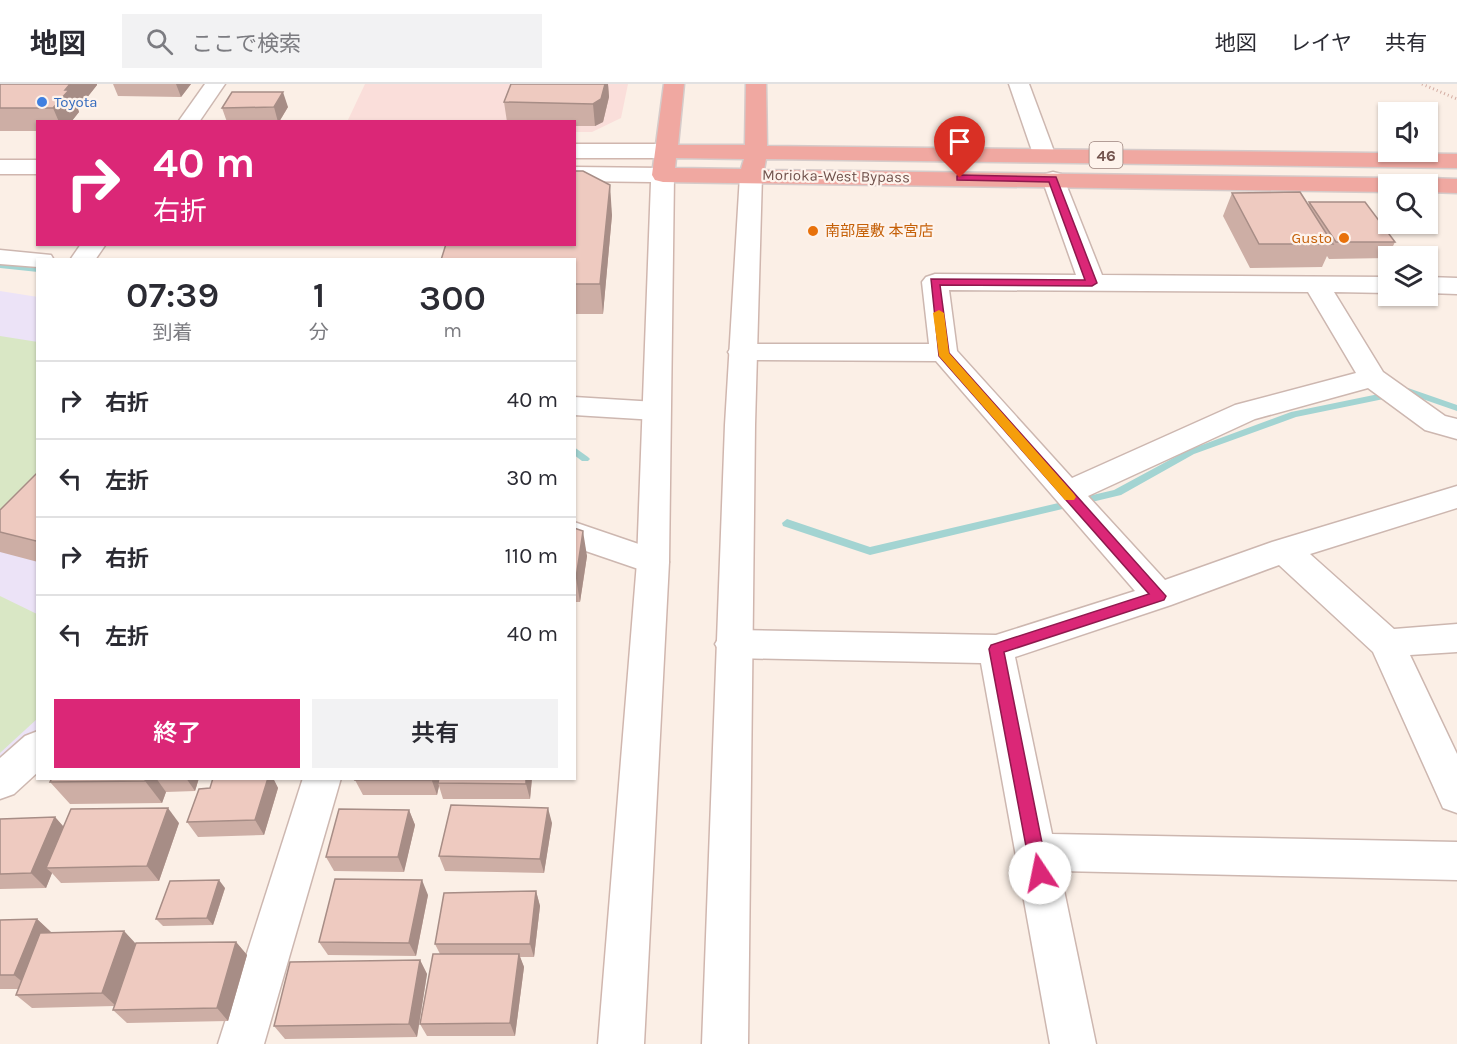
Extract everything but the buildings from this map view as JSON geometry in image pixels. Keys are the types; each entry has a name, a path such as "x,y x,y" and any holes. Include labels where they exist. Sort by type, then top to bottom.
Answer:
{"highway":[{"path":"664,163 674,84"},
{"name":"Morioka-West Bypass","path":"754,164 756,84"},
{"name":"Morioka-West Bypass","path":"754,164 1044,154 1457,161"},
{"name":"Morioka-West Bypass","path":"664,163 754,164 1053,179 1378,185"},
{"path":"1438,185 1457,186"}],"street":[{"path":"189,120 215,84"},
{"path":"1019,84 1044,154"},
{"path":"0,147 36,147"},
{"path":"576,151 664,163"},
{"path":"576,174 664,163"},
{"path":"621,1044 653,562 664,163"},
{"path":"726,1044 733,644 742,351 754,164"},
{"path":"0,167 36,167"},
{"path":"1053,179 1092,283"},
{"path":"0,256 36,259"},
{"path":"1159,596 944,353 935,282 1378,285"},
{"path":"1317,285 1372,378 1435,423 1457,429"},
{"path":"1438,285 1457,286"},
{"path":"742,351 944,353"},
{"path":"1066,493 1245,412 1372,378"},
{"path":"576,406 656,411"},
{"path":"733,644 996,649 1159,596 1284,550 1457,497"},
{"path":"576,535 653,562"},
{"path":"1284,550 1387,643 1457,796"},
{"path":"1387,643 1457,638"},
{"path":"996,649 1072,1044"},
{"path":"0,782 36,749"},
{"path":"241,1044 321,780"},
{"path":"1035,852 1457,861"}],"path":[{"path":"1422,84 1457,99"}],"shaded area":[{"path":"365,84 628,84 621,118 592,132 576,132 576,120 348,120"},
{"path":"0,291 36,297 36,731 0,765"}],"green space":[{"path":"0,336 36,342 36,476 0,515"},
{"path":"0,596 36,614 36,720 0,753"}],"waterway":[{"path":"0,266 36,270"},
{"path":"787,523 870,551 1117,493 1191,452 1294,414 1408,391 1457,408"},
{"path":"576,452 585,459"}],"slow traffic":[{"path":"939,313 944,353 1070,497"}],"place":[{"name":"Toyota","path":"42,102"},
{"name":"南部屋敷 本宮店","path":"813,231"},
{"name":"Gusto","path":"1344,238"}],"route":[{"path":"960,178 1053,179 1092,283 935,282 944,353 1159,596 996,649 1040,873"}]}
